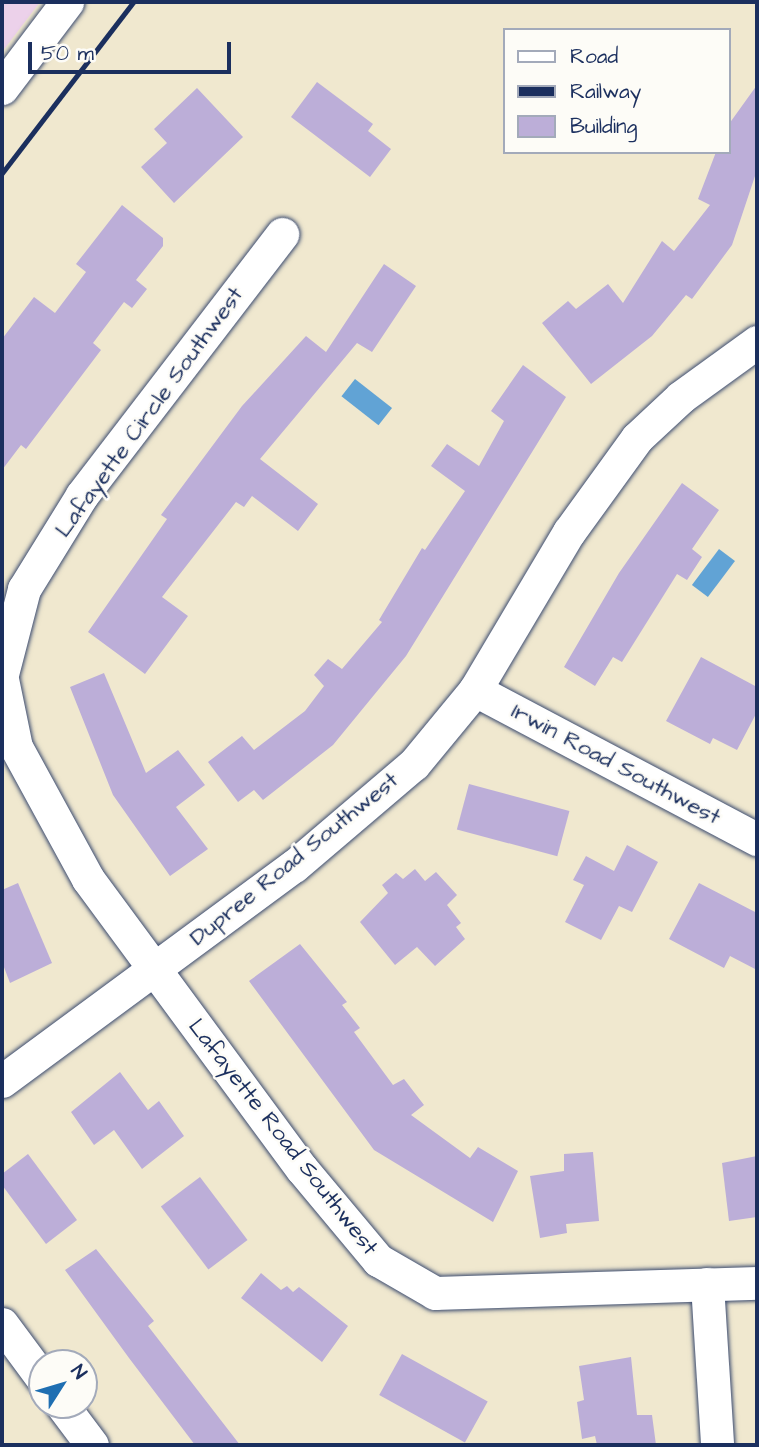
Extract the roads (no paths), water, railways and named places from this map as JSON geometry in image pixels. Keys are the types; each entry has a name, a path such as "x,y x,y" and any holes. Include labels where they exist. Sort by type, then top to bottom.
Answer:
{"street":[{"path":"2,88 67,2"},
{"name":"Lafayette Circle Southwest","path":"43,795 16,747 2,677 24,589 82,495 282,234"},
{"name":"Dupree Road Southwest","path":"2,1081 294,866 414,764 474,690 569,532 637,438 681,397 757,342"},
{"name":"Irwin Road Southwest","path":"474,690 757,839"},
{"name":"Lafayette Road Southwest","path":"43,795 88,879 302,1169 378,1260 435,1293 757,1283"},
{"path":"707,1284 717,1445"},
{"path":"2,1324 28,1359"},
{"path":"70,1419 85,1443"}],"water":[{"path":"355,379 392,408 378,425 341,396"},
{"path":"719,549 735,561 708,597 692,585"}],"railway":[{"path":"2,173 133,2"}]}
